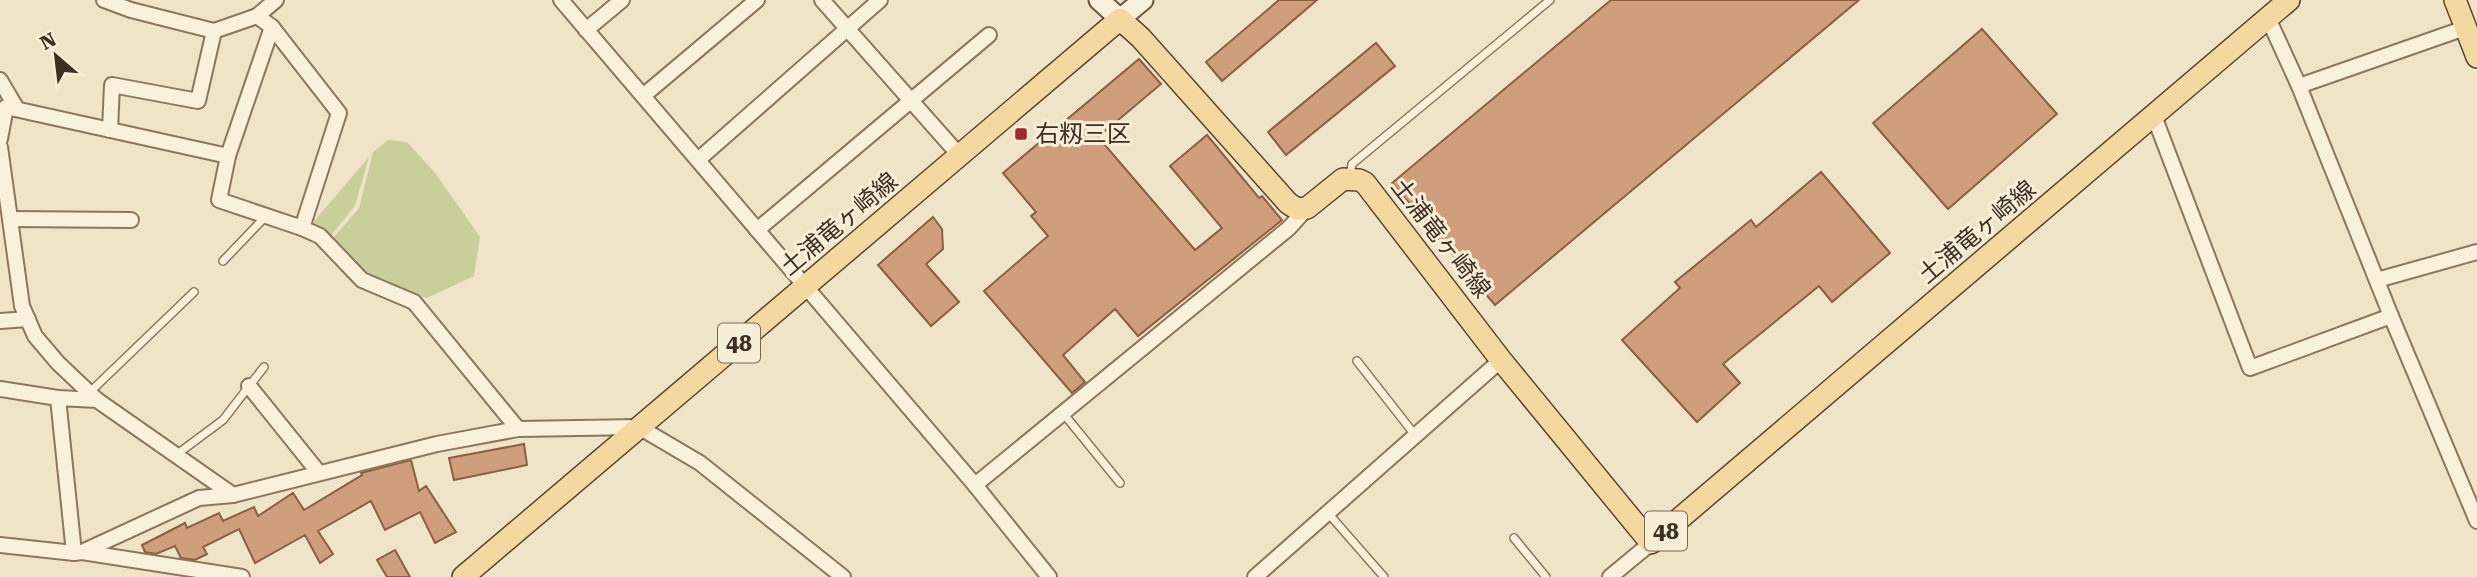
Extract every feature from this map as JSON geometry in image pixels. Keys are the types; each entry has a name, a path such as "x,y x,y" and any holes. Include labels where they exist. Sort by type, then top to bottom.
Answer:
{"main road":[{"name":"土浦竜ヶ崎線","path":"1350,178 1365,183 1501,360 1651,543 2289,0"},
{"path":"2455,0 2477,57"},
{"name":"土浦竜ヶ崎線","path":"463,577 1120,19"},
{"path":"1120,19 1141,38 1288,203 1297,209 1307,208 1336,182 1350,178"}],"street":[{"path":"104,0 131,10 214,31 257,16 276,0"},
{"path":"561,0 975,485 1049,577"},
{"path":"586,30 622,0"},
{"path":"643,96 757,0"},
{"path":"822,0 960,156"},
{"path":"699,159 880,0"},
{"path":"1099,0 1120,19 1143,0"},
{"path":"257,16 272,27 340,113 302,228"},
{"path":"2268,18 2299,86 2477,521"},
{"path":"272,27 228,156 219,200 320,236 362,280 414,302 518,429"},
{"path":"2299,86 2465,28"},
{"path":"110,130 111,85 198,101 214,31"},
{"path":"757,230 989,34"},
{"path":"0,80 8,108 0,139"},
{"path":"8,108 228,156"},
{"path":"2154,116 2250,368 2391,316"},
{"path":"0,147 22,306 35,336 58,363 94,396 233,495"},
{"path":"975,485 1289,228 1307,208"},
{"path":"10,219 131,220"},
{"path":"2377,280 2477,252"},
{"path":"0,321 28,319"},
{"path":"1255,577 1501,360"},
{"path":"249,386 319,472"},
{"path":"0,389 58,398 94,396"},
{"path":"58,398 78,552"},
{"path":"78,552 199,498 233,495 437,444 518,429 639,427 700,463 843,577"},
{"path":"1610,577 1651,543"},
{"path":"0,545 78,552 242,577"}],"lane":[{"path":"1350,178 1352,163 1550,0"},
{"path":"223,261 266,216"},
{"path":"94,396 194,292"},
{"path":"1357,361 1415,435"},
{"path":"176,455 223,420 264,367"},
{"path":"1063,413 1120,483"},
{"path":"1328,513 1384,577"},
{"path":"1514,538 1546,577"}],"green space":[{"path":"388,140 407,142 436,174 480,237 474,276 427,298 362,280 327,245 359,208 373,152"},
{"path":"369,157 355,206 328,239 309,227"}],"building":[{"path":"1279,0 1317,0 1222,81 1206,62"},
{"path":"1611,0 1859,0 1495,305 1392,183"},
{"path":"1982,29 2057,114 1948,209 1873,123"},
{"path":"1376,43 1395,66 1286,155 1268,132"},
{"path":"1139,59 1161,84 1098,137 1195,250 1222,228 1170,166 1207,135 1259,198 1262,196 1282,220 1138,336 1115,309 1063,355 1085,382 1072,393 984,291 1048,236 1031,216 1036,212 1003,173"},
{"path":"1821,172 1890,253 1832,302 1819,286 1723,364 1740,383 1697,422 1622,340 1680,288 1675,282 1751,220 1756,227"},
{"path":"933,217 942,229 943,249 926,264 959,302 931,326 878,265"},
{"path":"524,444 527,465 454,480 449,458"},
{"path":"411,460 419,491 426,486 456,532 435,543 420,512 385,530 371,501 318,531 333,554 320,563 305,535 255,563 239,529 203,547 207,554 195,560 181,558 175,546 156,554 145,552 142,545 185,523 187,528 219,513 223,521 254,507 258,516 293,493 304,510 362,475 361,473"},
{"path":"395,550 410,577 387,577 377,560"}],"place":[{"name":"右籾三区","path":"1021,134"}]}
